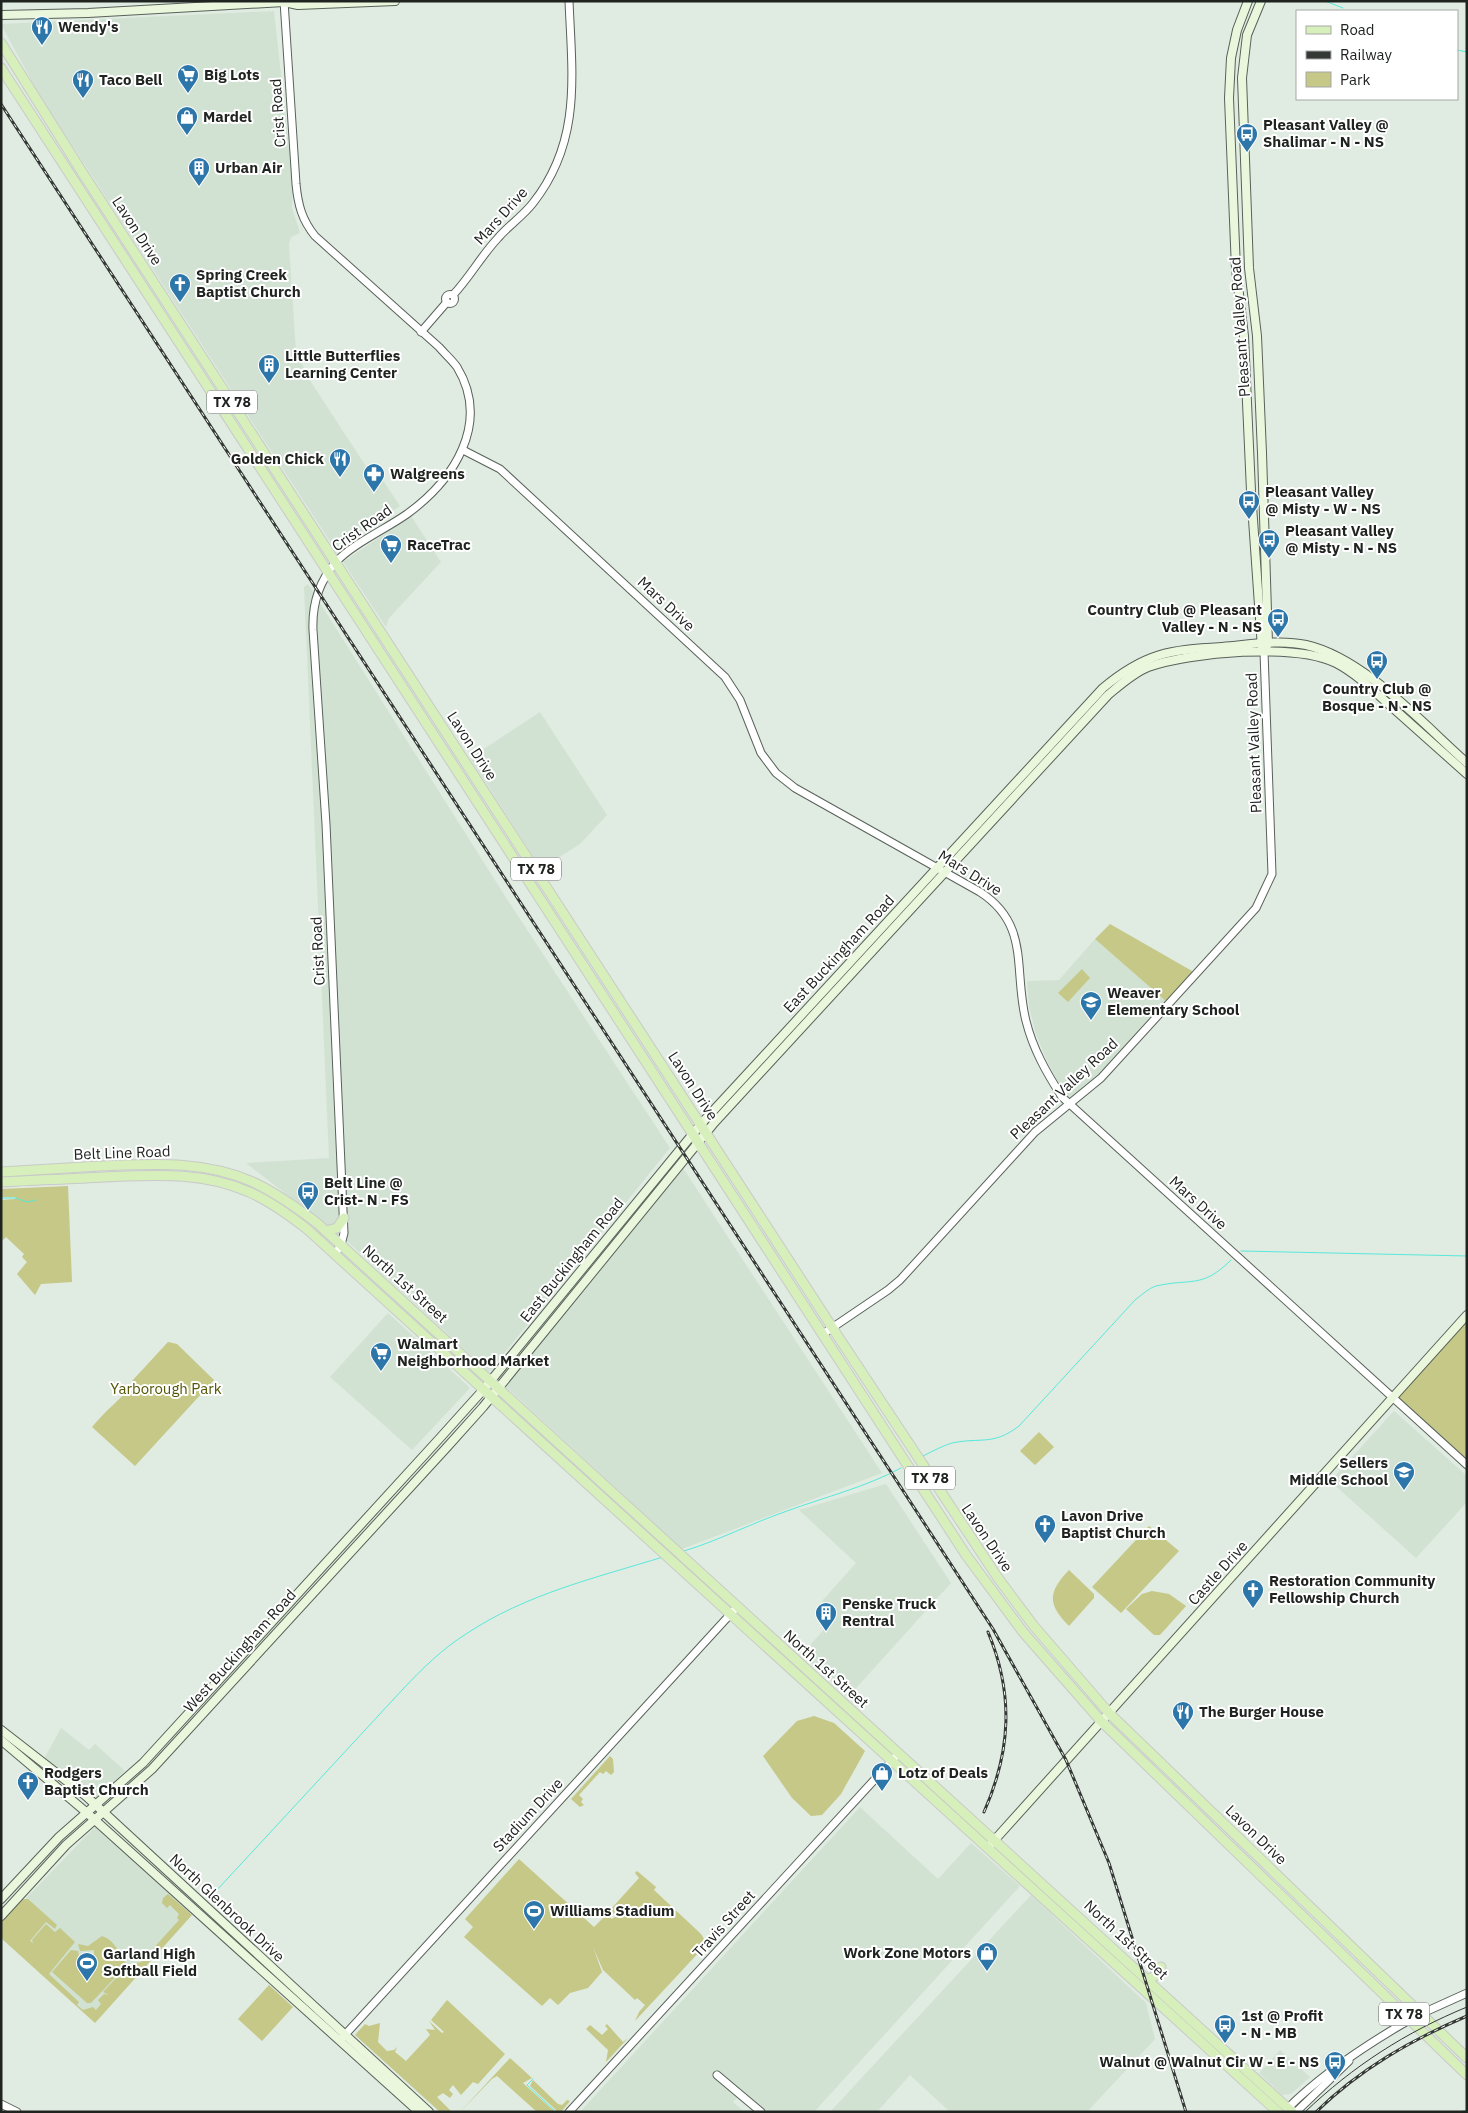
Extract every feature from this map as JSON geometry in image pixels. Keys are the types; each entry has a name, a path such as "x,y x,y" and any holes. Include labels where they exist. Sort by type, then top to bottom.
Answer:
{"main road":[{"path":"1,15 88,13 284,2 298,5 395,1"},
{"name":"Pleasant Valley Road","path":"1248,1 1237,30 1231,58 1230,98 1236,269 1244,336 1264,644"},
{"name":"Pleasant Valley Road","path":"1261,1 1247,35 1242,78 1249,268 1257,350 1264,652"},
{"name":"Lavon Drive","path":"1,43 128,243 832,1327 969,1536 1021,1608 1109,1713 1467,2058"},
{"name":"Lavon Drive","path":"1,68 692,1134 987,1584 1049,1663 1102,1721 1467,2075"},
{"path":"60,160 70,153"},
{"path":"118,250 128,243"},
{"path":"186,353 196,347"},
{"name":"East Buckingham Road","path":"492,1396 706,1132 1103,688 1136,664 1164,652 1264,644 1305,645 1329,652 1365,673 1467,763"},
{"name":"East Buckingham Road","path":"490,1381 701,1124 1108,695 1126,680 1146,668 1177,658 1264,652 1307,655 1326,659 1344,668 1365,683 1467,774"},
{"path":"497,833 508,827"},
{"name":"Belt Line Road","path":"1,1172 165,1163 208,1168 252,1182 272,1192 292,1204 341,1245"},
{"name":"Belt Line Road","path":"1,1182 167,1175 207,1179 242,1189 267,1201 307,1229 335,1254"},
{"path":"325,1231 337,1228 344,1218"},
{"name":"North 1st Street","path":"341,1245 498,1388 556,1448"},
{"name":"North 1st Street","path":"335,1254 484,1389 556,1448 666,1548 683,1557 709,1581 734,1611 842,1716 896,1757"},
{"path":"578,1274 586,1280"},
{"path":"400,1313 406,1304"},
{"name":"Castle Drive","path":"988,1847 1467,1315"},
{"path":"536,1326 544,1331"},
{"name":"West Buckingham Road","path":"1,1899 86,1812 144,1763 490,1381"},
{"name":"West Buckingham Road","path":"1,1916 66,1846 152,1769 492,1396"},
{"path":"427,1469 439,1446 438,1440"},
{"path":"959,1544 969,1536"},
{"name":"North 1st Street","path":"666,1548 674,1562 849,1708 988,1847 1105,1947 1148,1980 1290,2111"},
{"path":"674,1562 704,1581 709,1581"},
{"path":"987,1584 1010,1607 1021,1608"},
{"path":"842,1716 849,1708"},
{"name":"North Glenbrook Drive","path":"1,1730 63,1777 103,1812 419,2112"},
{"name":"North Glenbrook Drive","path":"1,1740 429,2112"},
{"name":"North 1st Street","path":"908,1768 995,1839 1278,2112"},
{"path":"16,1884 24,1891"},
{"path":"1148,1980 1156,1975 1161,1967"}],"street":[{"name":"Mars Drive","path":"421,332 447,302 447,296 453,295 498,238 533,203 550,177 561,154 570,125 572,105 569,1"},
{"name":"Crist Road","path":"284,2 296,184 301,213 315,236 456,366 468,390 471,423 463,450 448,474 415,507 336,562 318,591 312,616 326,824 344,1218 344,1238 335,1254"},
{"name":"Mars Drive","path":"463,450 500,469 725,677 740,700 761,753 776,773 795,788 989,898 1012,926 1017,944 1022,1007 1033,1047 1045,1071 1068,1104 1467,1465"},
{"name":"Pleasant Valley Road","path":"823,1334 900,1280 1035,1132 1101,1078 1256,908 1272,874 1264,652"},
{"name":"Stadium Drive","path":"342,2038 734,1611"},
{"name":"Travis Street","path":"569,2112 896,1757"},
{"path":"1290,2111 1332,2068 1353,2057 1404,2023 1467,1994"},
{"path":"717,2075 761,2112"},
{"path":"1,2104 17,2112"}],"shaded area":[{"path":"274,11 293,184 292,208 300,233 291,237 289,244 296,351 309,379 373,477 382,479 400,506 335,549 38,93 1,24"},
{"path":"411,516 441,562 389,618 386,627 343,562"},
{"path":"308,584 505,896 670,1148 489,1372 348,1242 246,1163 329,1158 304,587"},
{"path":"540,712 607,815 580,844 541,869 470,758"},
{"name":"Weaver Elementary School","path":"1095,939 1167,1002 1098,1077 1069,1098 1064,1093 1047,1061 1036,1034 1029,1007 1027,981 1059,980"},
{"path":"683,1168 882,1473 682,1549 505,1386"},
{"path":"388,1313 470,1388 412,1450 330,1377"},
{"name":"Sellers Middle School","path":"1394,1411 1467,1476 1467,1502 1416,1558 1330,1481"},
{"path":"886,1484 951,1583 848,1697 802,1654 837,1615 822,1601 856,1563 799,1510"},
{"path":"61,1728 89,1750 95,1744 125,1771 95,1799 44,1759"},
{"path":"860,1807 938,1879 971,1843 1020,1886 814,2112 765,2112 743,2091 733,2102 744,2112 580,2112"},
{"path":"97,1825 190,1911 92,2019 1,1938 1,1924"},
{"path":"1031,1895 1146,2003 1155,2039 1087,2112 950,2112 910,2075 877,2112 830,2112"},
{"path":"1280,2050 1310,2077 1291,2094 1282,2095 1259,2073"}],"green space":[{"path":"1110,924 1192,971 1192,974 1167,1002 1095,939"},
{"path":"1082,969 1090,978 1068,1002 1058,993"},
{"path":"68,1186 72,1282 41,1284 35,1295 17,1274 27,1262 22,1257 24,1254 6,1237 3,1240 1,1237 1,1200 15,1199 16,1197 1,1197 1,1189"},
{"path":"1467,1320 1467,1461 1397,1398"},
{"name":"Yarborough Park","path":"168,1342 177,1344 214,1380 135,1466 92,1427 129,1389 134,1383 132,1381"},
{"path":"1039,1432 1054,1447 1035,1465 1020,1451"},
{"path":"1149,1526 1179,1551 1121,1613 1092,1587"},
{"path":"1069,1570 1094,1594 1094,1598 1069,1626 1057,1611 1053,1598 1057,1585"},
{"path":"1152,1591 1169,1594 1186,1606 1160,1635 1154,1635 1126,1609 1142,1594"},
{"path":"814,1716 834,1723 865,1751 841,1794 822,1815 811,1816 792,1798 763,1756 797,1721"},
{"path":"610,1756 613,1759 614,1772 611,1775 606,1771 603,1774 600,1772 579,1795 583,1799 581,1802 584,1805 580,1807 571,1799"},
{"path":"519,1859 594,1927 606,1915 612,1919 616,1916 610,1910 639,1878 635,1873 637,1871 656,1887 654,1890 701,1934 704,1939 702,1949 635,2021 645,2005 637,1998 635,2000 603,1970 593,1947 602,1972 588,1988 570,1993 558,2005 550,1998 542,2006 464,1937 473,1927 465,1919"},
{"path":"168,1894 192,1915 95,2023 1,1938 1,1922 23,1899 28,1899 57,1925 55,1929 46,1922 30,1941 33,1943 32,1940 46,1924 55,1932 60,1928 75,1942 49,1974 79,2002 77,2005 83,2010 93,2007 96,2010 101,2004 98,2000 104,1994 109,1995 103,1992 128,1965 141,1962 179,1920 177,1918 179,1914 170,1905 167,1908 162,1903 163,1898"},
{"name":"Garland High Softball Field","path":"102,1936 114,1944 127,1965 91,2003 87,2003 52,1972 71,1950 78,1951 79,1956 94,1955 94,1950 80,1951 78,1944 88,1946"},
{"path":"269,1985 293,2007 262,2041 238,2019"},
{"path":"447,2000 505,2054 478,2084 473,2082 461,2095 453,2085 449,2090 453,2094 450,2098 443,2093 437,2097 452,2112 440,2112 355,2035 365,2024 369,2026 380,2023 378,2042 387,2051 394,2050 397,2047 395,2052 406,2061 430,2035 426,2029 435,2030 429,2021 442,2033 444,2032 431,2020"},
{"path":"607,2024 623,2042 628,2038 606,2062 608,2050 586,2029 590,2025 602,2035 608,2029 605,2026"},
{"path":"510,2058 532,2078 523,2083 555,2112 537,2112 497,2076 460,2112"},
{"path":"533,2080 558,2104 562,2105 567,2100 570,2101 561,2112 555,2112 556,2110 530,2086"}],"waterway":[{"path":"1325,1 1343,8"},
{"path":"1458,50 1467,52"},
{"path":"1,1198 16,1198 27,1202 36,1200"},
{"path":"1241,1251 1467,1256"},
{"path":"923,1456 952,1443 994,1439 1010,1432 1019,1426 1136,1299 1156,1286 1204,1279 1221,1269 1231,1260"},
{"path":"684,1551 774,1516 860,1486 901,1468"},
{"path":"216,1891 403,1689 449,1646 489,1620 537,1598 562,1588 663,1557"},
{"path":"533,2079 527,2085 554,2110"},
{"path":"1459,2112 1467,2110"}],"tram line":[{"path":"1305,2112 1323,2095 1381,2052 1423,2027 1467,2007"}],"railway":[{"path":"1,104 993,1629 1066,1760 1109,1863 1186,2112"},
{"path":"984,1812 1000,1767 1006,1722 1002,1678 988,1632"},
{"path":"1316,2112 1368,2069 1426,2035 1467,2016"}],"place":[{"name":"Wendy's","path":"42,46"},
{"name":"Big Lots","path":"188,94"},
{"name":"Taco Bell","path":"83,99"},
{"name":"Mardel","path":"187,136"},
{"name":"Pleasant Valley @ Shalimar - N - NS","path":"1247,153"},
{"name":"Urban Air","path":"199,187"},
{"name":"Spring Creek Baptist Church","path":"180,303"},
{"name":"Little Butterflies Learning Center","path":"269,384"},
{"name":"Golden Chick","path":"340,478"},
{"name":"Walgreens","path":"374,493"},
{"name":"Pleasant Valley @ Misty - W - NS","path":"1249,520"},
{"name":"Pleasant Valley @ Misty - N - NS","path":"1269,559"},
{"name":"RaceTrac","path":"391,564"},
{"name":"Country Club @ Pleasant Valley - N - NS","path":"1278,638"},
{"name":"Country Club @ Bosque - N - NS","path":"1377,680"},
{"name":"Weaver Elementary School","path":"1091,1021"},
{"name":"Belt Line @ Crist- N - FS","path":"308,1211"},
{"name":"Walmart Neighborhood Market","path":"381,1372"},
{"name":"Sellers Middle School","path":"1404,1491"},
{"name":"Lavon Drive Baptist Church","path":"1045,1544"},
{"name":"Restoration Community Fellowship Church","path":"1253,1609"},
{"name":"Penske Truck Rentral","path":"826,1632"},
{"name":"The Burger House","path":"1183,1731"},
{"name":"Lotz of Deals","path":"882,1792"},
{"name":"Rodgers Baptist Church","path":"28,1801"},
{"name":"Williams Stadium","path":"534,1930"},
{"name":"Work Zone Motors","path":"987,1972"},
{"name":"Garland High Softball Field","path":"87,1982"},
{"name":"1st @ Profit - N - MB","path":"1225,2044"},
{"name":"Walnut @ Walnut Cir W - E - NS","path":"1335,2081"}]}
